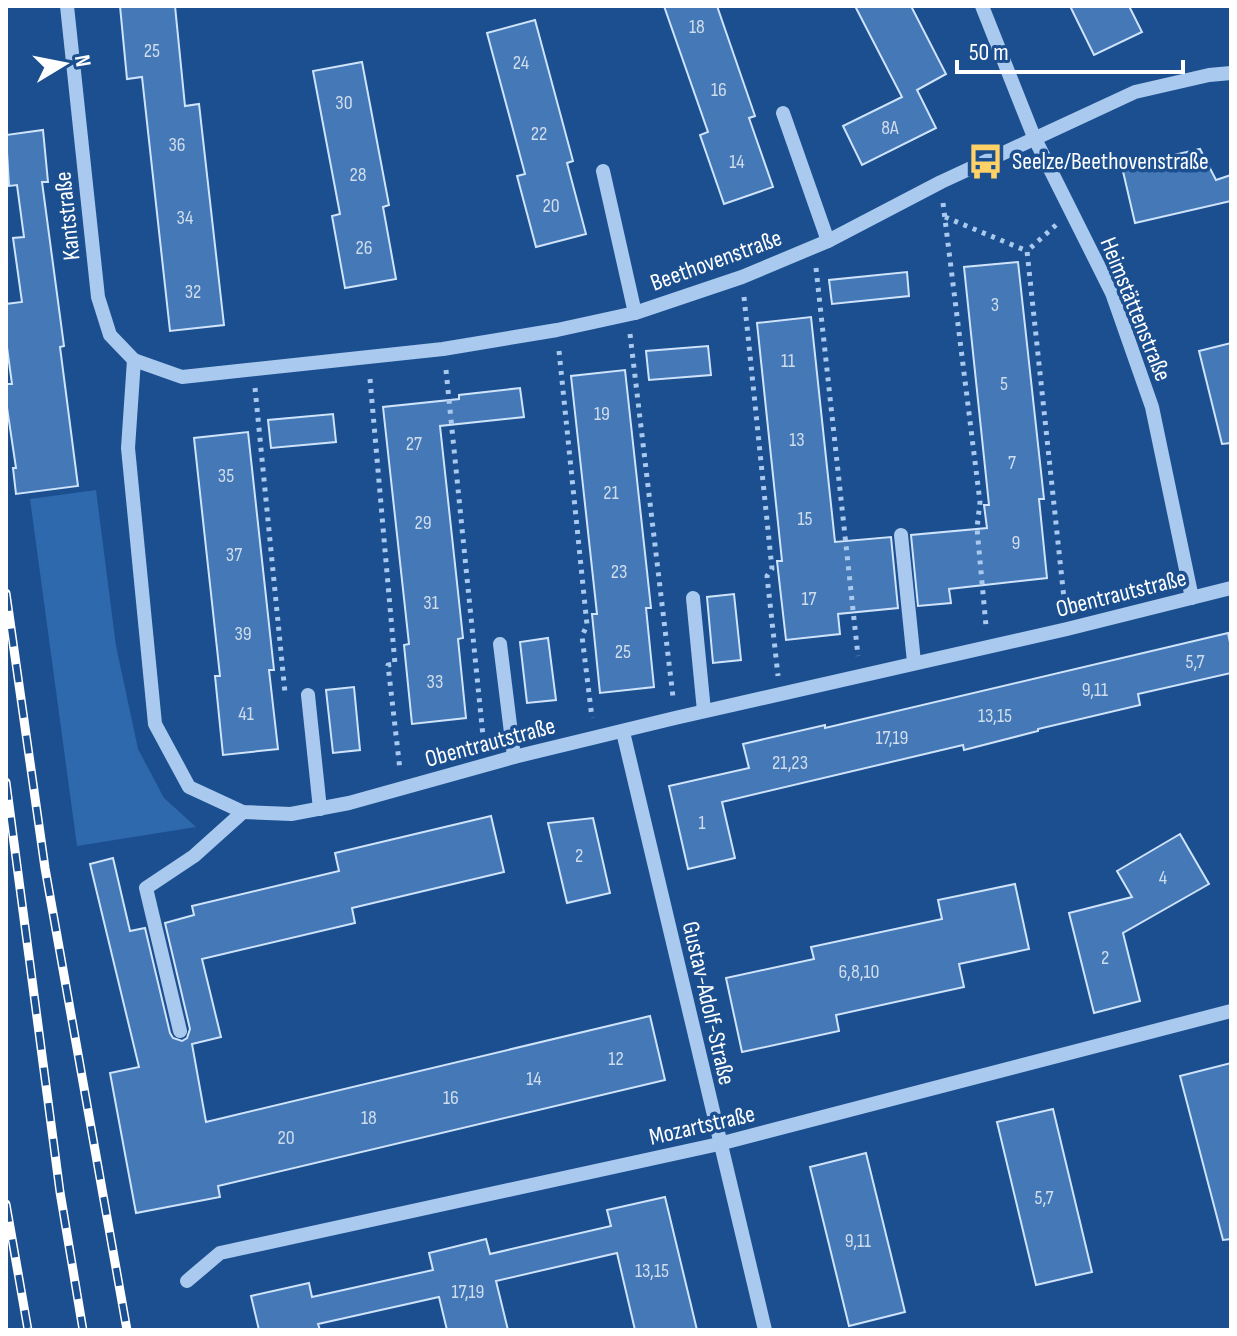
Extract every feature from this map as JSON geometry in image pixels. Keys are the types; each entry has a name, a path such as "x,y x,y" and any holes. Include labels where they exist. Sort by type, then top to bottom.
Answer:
{"street":[{"name":"Kantstraße","path":"67,6 98,297 110,335 134,360"},
{"name":"Heimstättenstraße","path":"982,6 1034,137 1112,293 1152,407 1192,598"},
{"name":"Beethovenstraße","path":"134,360 182,377 253,371 443,349 631,314 742,277 821,244 941,182 1135,92 1231,73"},
{"path":"783,113 821,244"},
{"path":"603,171 631,314"},
{"name":"Obentrautstraße","path":"134,360 128,448 155,724 189,787 243,812 291,814 320,809 514,757 1231,588"},
{"path":"901,535 914,662"},
{"path":"693,598 704,711"},
{"path":"500,644 514,757"},
{"path":"308,695 320,809"},
{"name":"Gustav-Adolf-Straße","path":"623,732 765,1330"},
{"path":"180,1031 146,888 194,856 243,812"},
{"name":"Mozartstraße","path":"187,1281 220,1253 719,1144 1231,1011"}],"path":[{"path":"941,182 980,502 977,528 988,645"},
{"path":"1027,251 1071,211"},
{"path":"945,217 1027,251"},
{"path":"821,244 860,675"},
{"path":"1027,251 1067,629"},
{"path":"742,277 772,569 767,576 780,693"},
{"path":"631,314 675,718"},
{"path":"557,330 587,625 582,636 594,739"},
{"path":"443,349 486,765"},
{"path":"368,358 395,664 388,665 402,788"},
{"path":"253,371 286,703"}],"shaded area":[{"path":"96,490 116,646 138,749 164,798 196,827 77,846 30,499"}],"building":[{"path":"120,6 175,6 185,106 199,104 224,325 170,331 142,77 127,79"},
{"path":"664,6 717,6 755,116 749,118 773,187 724,204 700,135 708,132"},
{"path":"855,6 911,6 946,74 917,90 936,128 862,165 843,126 902,97"},
{"path":"1070,6 1129,6 1142,32 1094,55"},
{"path":"535,20 573,161 567,163 586,234 536,247 517,176 525,174 487,33"},
{"path":"362,62 389,205 383,207 396,279 345,288 332,216 340,214 313,71"},
{"path":"43,130 48,182 42,182 64,346 60,347 78,486 16,494 13,468 16,468 6,401 6,384 12,384 6,340 6,304 22,302 13,238 24,237 17,185 9,186 6,135"},
{"path":"1200,149 1216,180 1231,175 1231,201 1135,223 1122,167"},
{"path":"1018,262 1044,499 1039,499 1047,578 949,589 951,603 918,606 911,535 987,528 984,505 989,505 964,267"},
{"path":"907,272 909,296 832,304 829,280"},
{"path":"811,317 835,542 891,537 898,608 838,614 840,634 786,640 777,561 782,561 757,323"},
{"path":"1231,343 1231,443 1222,444 1199,351"},
{"path":"708,346 711,375 649,380 646,351"},
{"path":"625,370 651,608 646,608 654,687 600,693 592,614 597,614 571,376"},
{"path":"520,388 524,417 440,426 463,638 458,639 466,718 412,724 404,645 409,644 383,407 459,399 459,395"},
{"path":"333,414 336,442 271,448 268,420"},
{"path":"248,432 274,670 269,670 278,749 223,755 215,676 220,676 194,438"},
{"path":"734,594 741,660 713,663 707,597"},
{"path":"1228,633 1231,673 1138,694 1140,705 964,750 963,745 722,802 735,858 688,869 669,786 749,768 743,744 825,725 825,728"},
{"path":"548,638 556,700 527,703 520,642"},
{"path":"354,687 360,750 333,753 326,690"},
{"path":"491,816 504,872 352,908 355,923 202,959 221,1037 192,1044 206,1122 650,1016 665,1080 218,1186 220,1197 136,1213 110,1073 139,1067 90,864 113,858 130,931 145,928 170,1033 173,1038 182,1041 187,1038 190,1029 165,923 194,915 192,906 339,871 335,853"},
{"path":"593,818 610,893 567,903 548,823"},
{"path":"1180,834 1209,884 1123,933 1140,1001 1094,1013 1069,913 1132,897 1117,871"},
{"path":"1015,884 1029,949 959,964 964,987 836,1015 839,1031 742,1052 726,978 814,959 811,947 942,919 938,900"},
{"path":"1231,1063 1231,1239 1223,1240 1180,1076"},
{"path":"1053,1109 1092,1272 1036,1285 997,1122"},
{"path":"866,1153 905,1312 849,1326 810,1167"},
{"path":"665,1197 697,1330 635,1330 617,1253 496,1281 508,1330 447,1330 439,1297 318,1324 320,1330 259,1330 251,1296 309,1283 312,1297 433,1270 429,1253 486,1239 490,1254 611,1226 607,1210"}],"railway":[{"path":"6,593 45,868 127,1330"},
{"path":"6,782 60,1192 83,1330"},
{"path":"6,1204 28,1330"}],"place":[{"name":"Seelze/Beethovenstraße","path":"986,161"}]}
